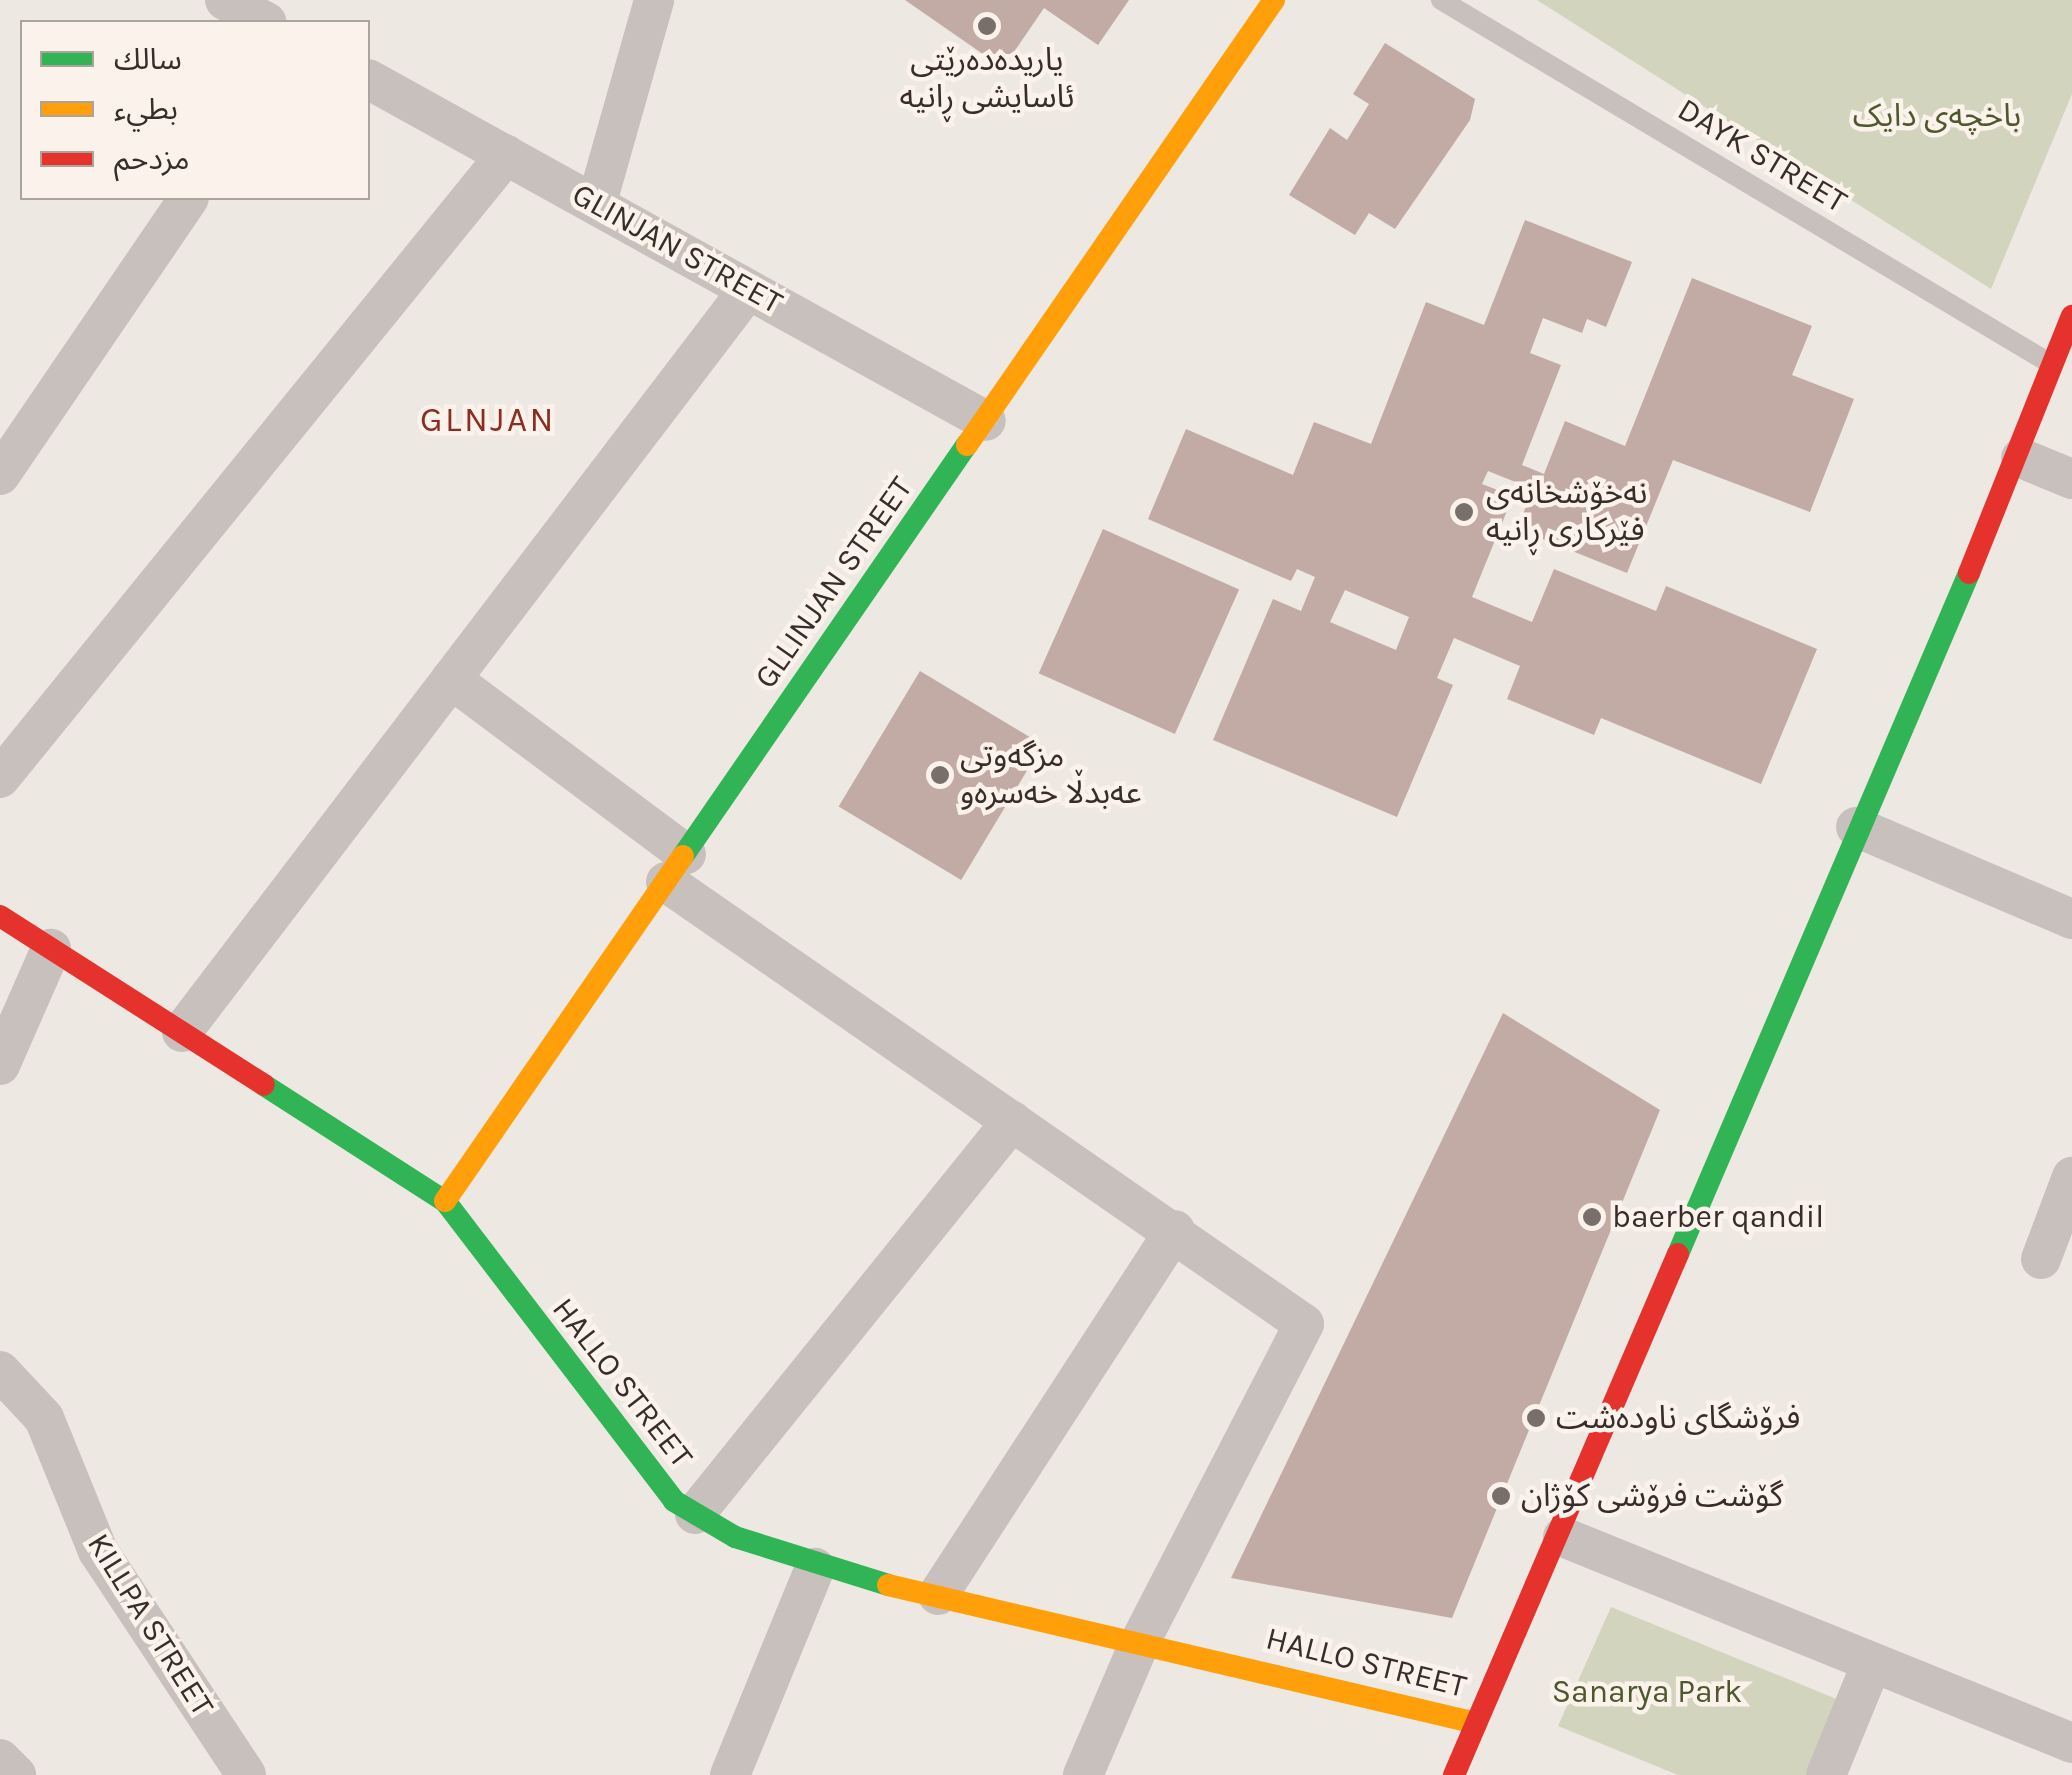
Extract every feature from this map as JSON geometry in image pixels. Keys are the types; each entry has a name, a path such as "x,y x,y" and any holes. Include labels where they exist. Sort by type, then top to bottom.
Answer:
{"street":[{"path":"225,0 262,20"},
{"path":"597,202 654,0"},
{"name":"GLLINJAN STREET","path":"445,1201 1274,0"},
{"name":"GLINJAN STREET","path":"370,80 597,202 986,421"},
{"path":"0,778 506,155"},
{"path":"0,475 188,200"},
{"path":"182,1032 748,290"},
{"path":"1454,1775 1564,1537 1856,827 2021,458 2051,364 2072,316"},
{"path":"2021,458 2072,478"},
{"path":"451,680 676,868 1012,1121 1175,1230 1304,1324 1140,1642 1082,1775"},
{"path":"1856,827 2072,919"},
{"name":"HALLO STREET","path":"0,916 445,1201 594,1405 695,1514 815,1568 1476,1723"},
{"path":"0,1065 51,949"},
{"path":"695,1514 1012,1121"},
{"path":"2041,1259 2072,1177"},
{"path":"938,1595 1175,1230"},
{"name":"KILLPA STREET","path":"0,1371 44,1418 98,1551 246,1775"},
{"path":"1564,1537 2072,1743"},
{"path":"730,1775 815,1568"},
{"path":"1826,1775 1872,1663"},
{"path":"0,1758 16,1775"}],"lane":[{"name":"DAYK STREET","path":"1441,0 2051,364"}],"green space":[{"name":"باخچەی دایک","path":"1537,0 2072,0 2072,94 1991,289"},
{"name":"Sanarya Park","path":"1611,1607 1839,1700 1807,1775 1678,1775 1558,1726"}],"building":[{"name":"یاریدەدەرێتی ئاسایشی ڕانیە","path":"905,0 1129,0 1098,45 1044,8 1003,68"},
{"path":"1385,43 1475,99 1470,120 1395,229 1369,213 1355,235 1289,195 1330,128 1347,140 1369,104 1353,94"},
{"path":"1525,220 1632,262 1606,327 1587,319 1582,333 1543,318 1530,353 1561,365 1522,465 1544,474 1565,421 1625,446 1692,278 1812,326 1792,375 1854,399 1810,512 1673,460 1627,573 1517,529 1533,489 1488,471 1482,484 1513,496 1472,597 1532,622 1554,569 1656,611 1666,586 1817,649 1761,784 1601,718 1594,735 1507,699 1520,666 1454,638 1437,678 1453,685 1397,817 1213,740 1273,599 1301,611 1315,577 1297,569 1291,581 1148,519 1186,429 1293,475 1314,422 1371,444 1426,302 1484,325","holes":["1345,590 1409,617 1396,650 1330,622"]},
{"path":"1103,529 1239,590 1175,734 1039,673"},
{"name":"مزگەوتی عەبدڵا خەسرەو","path":"920,671 1043,745 961,880 839,806"},
{"path":"1503,1013 1660,1110 1452,1618 1231,1578"}],"traffic: fast":[{"path":"683,856 967,445"},
{"path":"1678,1254 1969,573"},
{"path":"264,1085 445,1201 674,1501 735,1537 888,1585"}],"traffic: slow":[{"path":"967,445 1274,0"},
{"path":"445,1201 683,856"},
{"path":"888,1585 1476,1723"}],"traffic: jam":[{"path":"1969,573 2072,316"},
{"path":"0,916 264,1085"},
{"path":"1454,1775 1678,1254"}],"place":[{"name":"یاریدەدەرێتی ئاسایشی ڕانیە","path":"987,26"},
{"name":"نەخۆشخانەی فێرکاری ڕانیە","path":"1464,512"},
{"name":"مزگەوتی عەبدڵا خەسرەو","path":"940,775"},
{"name":"baerber qandil","path":"1592,1217"},
{"name":"فرۆشگای ناوده‌شت","path":"1536,1418"},
{"name":"گۆشت فرۆشی کۆژان","path":"1501,1496"}],"district":[{"name":"GLNJAN","path":"488,420"}]}
